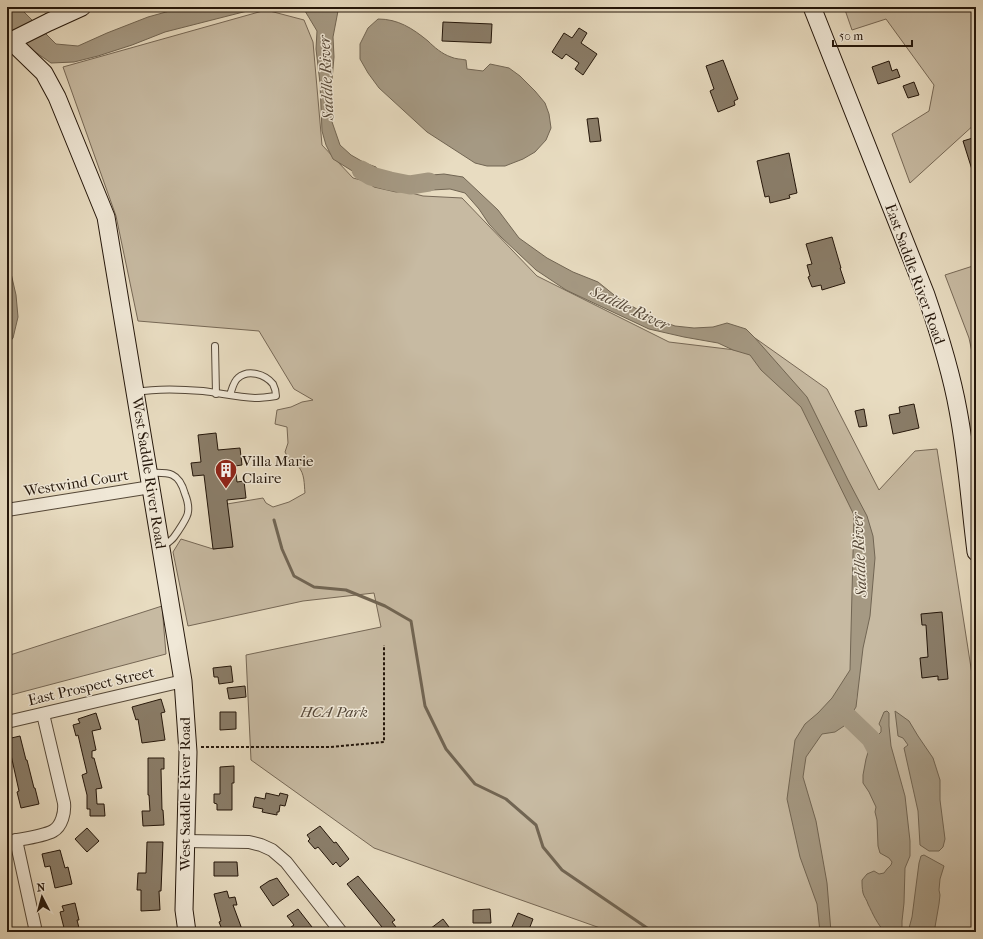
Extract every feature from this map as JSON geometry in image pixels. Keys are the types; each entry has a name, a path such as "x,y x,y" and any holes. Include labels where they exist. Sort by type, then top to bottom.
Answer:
{"street":[{"path":"12,40 82,7"},
{"name":"East Saddle River Road","path":"812,7 926,295 938,332 958,408 975,542"},
{"name":"West Saddle River Road","path":"12,40 44,73 51,84 106,218 183,681 188,748 184,910 187,932"},
{"name":"Westwind Court","path":"7,510 149,480"},
{"name":"East Prospect Street","path":"7,722 183,681"},
{"path":"36,932 11,841 41,835 54,830 60,823 63,816 64,803 43,714"},
{"path":"185,841 249,842 272,850 286,862 341,932"}],"lane":[{"path":"215,346 216,394"},
{"path":"136,392 170,389 203,391 230,396 256,398 276,396 274,385 256,373 246,374 238,378 233,386 230,396"},
{"path":"149,480 164,472 173,474 182,483 188,503 188,513 174,538 161,548"}],"path":[{"path":"188,748 331,747 384,742 384,645"}],"green space":[{"path":"844,7 976,7 976,123 910,183 892,134 929,111 934,85 886,19 852,30"},
{"name":"HCA Park","path":"266,10 304,20 313,42 322,145 353,178 423,196 462,198 537,276 669,342 752,352 755,338 827,389 879,490 915,451 937,449 976,700 976,932 605,932 603,929 374,848 251,760 246,655 381,627 374,593 303,601 188,626 173,552 181,539 213,549 232,547 227,504 263,498 266,503 273,507 289,502 305,493 302,472 285,452 288,443 287,427 275,424 277,410 313,400 294,389 259,331 138,321 116,216 63,67"},
{"path":"976,265 976,371 969,338 945,275"},
{"path":"162,606 166,654 7,696 7,656"}],"water":[{"path":"7,7 19,7 56,44 78,46 148,17 184,7 337,7 338,11 333,37 334,57 331,91 331,119 340,145 351,155 376,167 379,175 386,182 396,184 406,184 414,178 432,175 444,174 463,177 498,210 519,238 547,258 573,272 598,282 619,299 653,318 675,326 694,328 713,327 727,323 746,329 755,338 807,397 867,516 873,536 875,558 870,616 863,648 856,707 844,726 835,732 822,734 806,757 803,777 816,821 827,883 831,932 820,932 817,904 800,857 787,799 795,740 805,724 832,698 850,670 854,515 801,407 761,370 750,355 733,350 718,343 649,329 566,290 536,270 501,237 465,193 450,189 396,192 374,187 333,159 326,145 322,131 320,83 316,49 317,31 305,11 289,8 259,8 165,32 98,56 74,62 51,63 31,49 7,26"},
{"path":"378,19 385,19 410,28 444,54 454,58 466,60 467,69 483,71 490,64 509,68 520,76 545,103 549,114 551,128 546,140 535,152 523,159 505,166 487,166 475,163 427,132 379,88 360,59 360,44 368,28"},
{"path":"7,256 16,295 18,317 13,338 7,345"},
{"path":"887,711 889,713 891,746 905,796 910,841 910,856 905,868 902,932 885,932 882,929 875,919 864,896 862,886 862,880 867,874 874,871 879,874 884,873 892,862 889,858 880,853 875,812 876,807 863,783 863,775 869,749 874,738 881,732 881,727 879,724 884,712"},
{"path":"895,711 909,721 933,758 940,780 940,800 945,839 943,847 939,851 929,851 920,845 918,811 904,748 908,745 903,738 898,736"},
{"path":"924,855 944,866 940,879 940,895 935,927 932,932 908,932 912,917 919,863 921,856"}],"building":[{"path":"443,22 492,24 491,43 442,41"},
{"path":"579,28 587,33 581,43 597,54 583,75 575,69 579,63 566,54 562,59 552,52 564,33 572,38"},
{"path":"723,60 738,99 734,101 735,105 718,112 710,91 714,89 706,66"},
{"path":"889,61 892,71 897,69 900,77 878,84 872,67"},
{"path":"914,82 919,95 908,98 903,86"},
{"path":"598,118 601,141 590,142 587,119"},
{"path":"976,137 976,175 974,176 963,141"},
{"path":"789,153 797,193 789,195 790,198 770,203 769,196 765,197 757,161"},
{"path":"832,237 845,283 822,290 821,285 812,287 808,277 810,276 807,265 812,264 806,244"},
{"path":"914,404 919,428 893,434 889,415 900,413 899,407"},
{"path":"864,409 867,426 859,427 855,411"},
{"name":"Villa Marie Claire","path":"216,433 218,450 240,448 242,465 235,466 237,482 244,481 246,498 227,500 233,547 213,549 204,475 193,476 191,463 201,462 198,435"},
{"path":"942,612 948,679 938,680 938,676 922,678 920,658 928,657 926,625 922,625 921,614"},
{"path":"231,666 233,682 219,684 218,677 214,677 213,668"},
{"path":"245,686 246,697 229,699 227,688"},
{"path":"161,699 165,712 161,713 165,740 142,743 138,719 136,720 132,707"},
{"path":"220,712 236,712 236,729 220,730"},
{"path":"96,713 101,729 92,731 96,750 92,751 92,758 94,758 102,788 96,789 97,804 104,804 105,816 90,816 90,809 87,809 87,795 82,775 87,773 78,735 76,736 73,725 80,723 78,719"},
{"path":"20,736 39,804 21,808 11,755 7,755 7,739"},
{"path":"148,758 164,758 164,769 161,769 164,825 143,826 142,811 150,811 148,795"},
{"path":"234,766 234,783 232,783 232,810 217,810 217,804 214,803 214,794 220,794 220,767"},
{"path":"266,793 279,796 280,793 288,795 285,806 280,805 277,815 262,812 263,809 253,807 255,797 265,799"},
{"path":"320,826 334,843 336,842 349,859 340,867 336,862 333,865 318,847 315,849 308,841 310,839 307,835"},
{"path":"87,828 99,841 87,852 75,839"},
{"path":"147,842 163,842 161,891 159,891 160,910 141,911 141,890 137,890 138,873 146,873"},
{"path":"60,850 65,868 68,867 72,884 55,888 50,866 45,867 42,854"},
{"path":"214,862 237,862 238,876 214,876"},
{"path":"358,876 395,920 392,922 400,932 386,932 347,884"},
{"path":"277,878 289,895 273,906 260,887"},
{"path":"227,891 229,898 235,897 237,905 233,905 243,932 223,932 219,922 221,921 214,894"},
{"path":"75,903 80,932 65,932 60,912 64,911 62,906"},
{"path":"298,909 312,927 305,932 284,932 294,925 287,916"},
{"path":"490,909 491,923 473,923 473,910"},
{"path":"518,913 533,919 528,932 519,932 511,929"},
{"path":"443,919 449,927 443,932 426,932"}],"waterway":[{"name":"Saddle River","path":"361,170 371,176 410,185 429,182"},
{"path":"274,520 282,549 294,576 314,587 346,590 385,606 411,621 425,706 446,749 475,784 506,799 536,825 543,847 562,870 653,932"},
{"name":"Saddle River","path":"847,697 843,712 871,739 884,764"}],"place":[{"name":"Villa Marie Claire","path":"226,490"}]}
